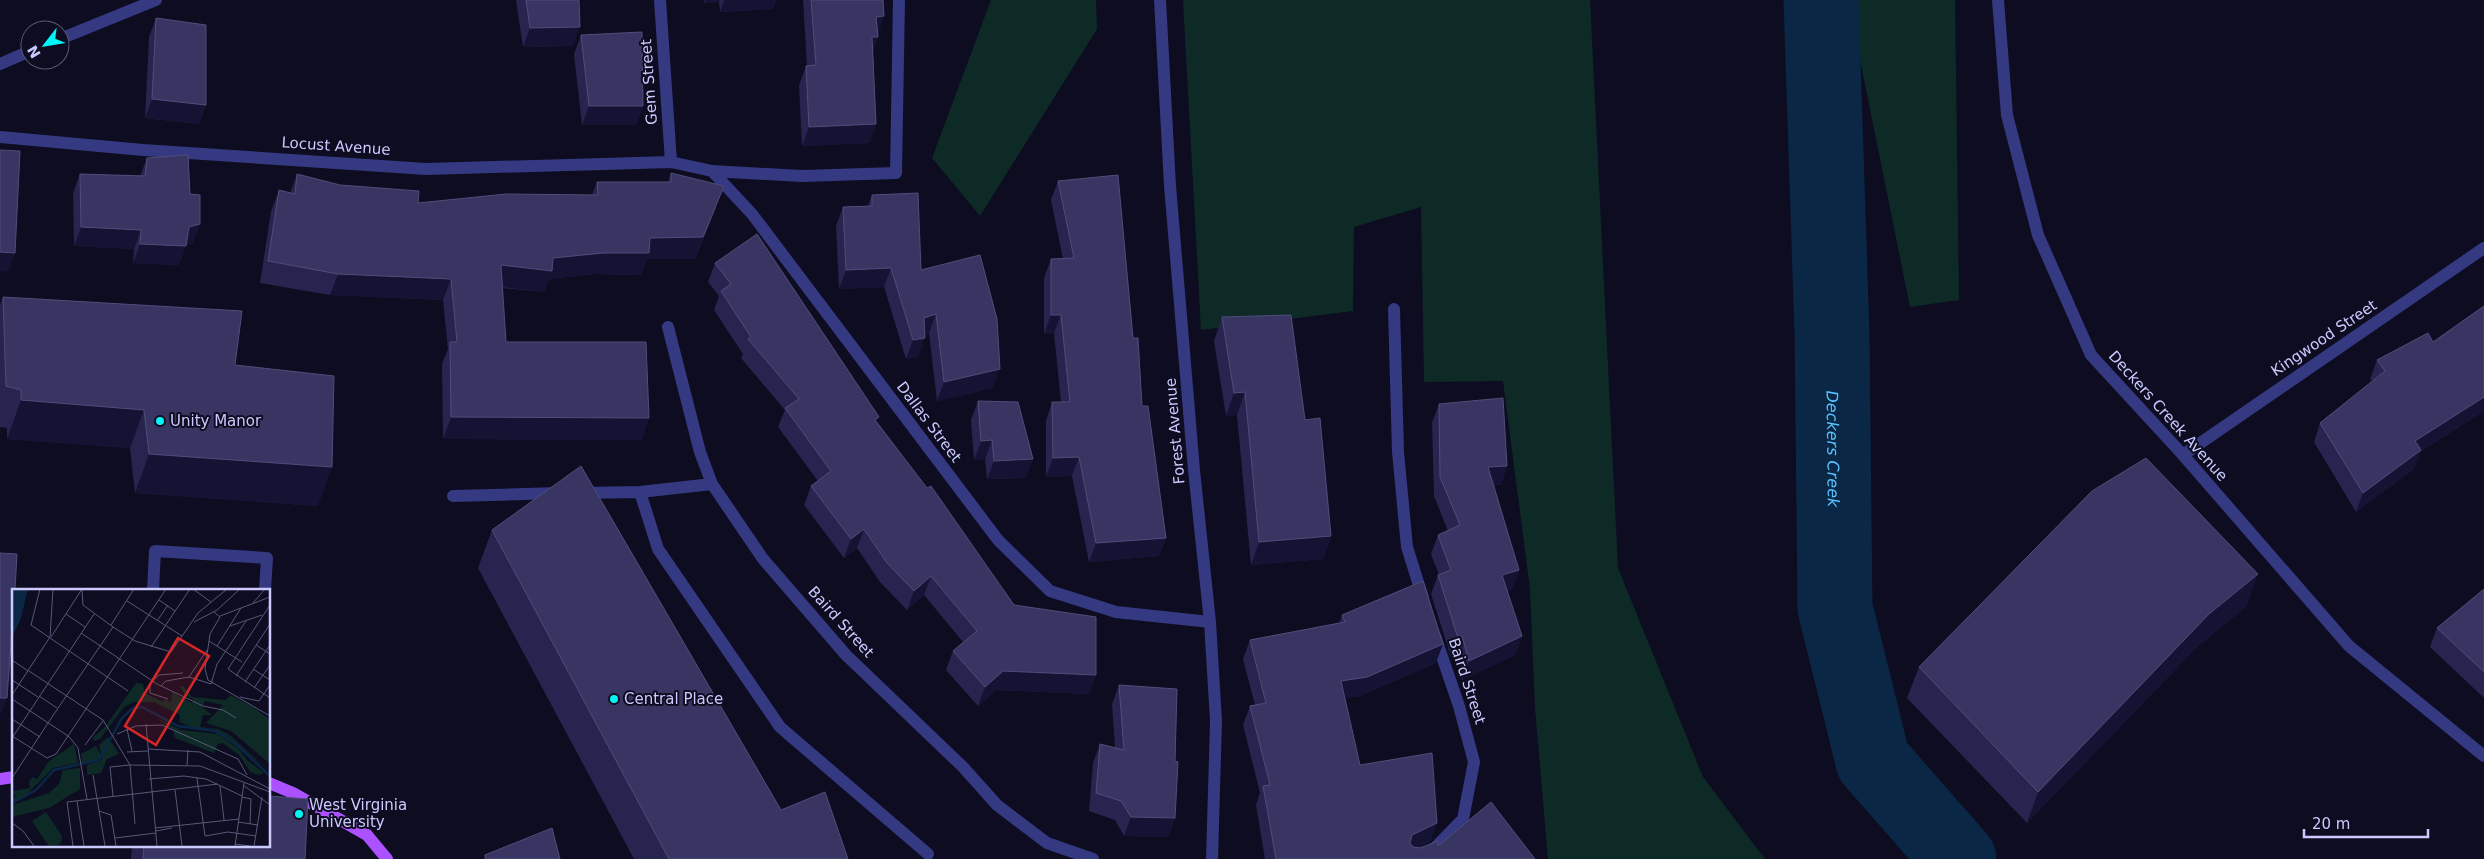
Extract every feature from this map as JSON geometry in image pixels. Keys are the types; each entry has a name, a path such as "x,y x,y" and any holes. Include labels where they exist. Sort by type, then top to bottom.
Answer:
{"main road":[{"path":"270,783 293,793 367,835 387,859"}],"street":[{"path":"70,35 156,0"},
{"name":"Gem Street","path":"660,0 671,162"},
{"path":"671,162 712,172 802,176 896,173 899,0"},
{"name":"Forest Avenue","path":"1160,0 1170,186 1194,470 1210,622 1216,721 1212,859"},
{"name":"Deckers Creek Avenue","path":"1998,0 2008,115 2038,235 2091,355 2182,455 2349,646 2484,756"},
{"path":"0,64 20,56"},
{"name":"Locust Avenue","path":"0,137 143,150 426,169 671,162"},
{"name":"Dallas Street","path":"712,172 752,214 998,540 1050,591 1116,612 1210,622"},
{"name":"Kingwood Street","path":"2182,455 2484,248"},
{"name":"Baird Street","path":"1394,308 1398,452 1408,547 1459,706 1474,762 1463,820 1433,850 1411,859"},
{"name":"Baird Street","path":"668,326 700,452 712,484 764,559 846,655 963,767 997,805 1047,843 1085,858"},
{"path":"453,496 640,492 712,484"},
{"path":"640,492 658,549 780,727 928,854"},
{"path":"153,589 155,551 267,558 265,589"}],"green space":[{"path":"991,0 1096,0 1097,29 980,216 932,158"},
{"path":"1183,0 1590,0 1618,568 1703,777 1765,859 1548,859 1535,708 1530,589 1503,381 1424,382 1421,207 1354,227 1353,311 1201,330"},
{"path":"1848,0 1955,0 1959,300 1910,307"}],"building":[{"path":"526,0 579,0 580,27 530,28"},
{"path":"811,0 883,0 884,16 876,17 878,37 872,37 876,124 809,127 806,66 816,65"},
{"path":"156,18 206,25 206,105 152,99"},
{"path":"642,32 643,106 589,106 581,35"},
{"path":"0,150 20,151 15,253 0,252"},
{"path":"188,155 190,194 200,195 200,224 189,227 186,246 140,244 141,230 81,227 80,174 145,176 147,158"},
{"path":"671,173 724,186 703,237 650,238 649,253 603,253 553,258 552,271 501,265 506,342 646,342 649,418 451,417 450,342 457,342 451,279 338,274 268,261 279,190 295,194 297,174 340,185 419,191 418,203 506,194 598,195 597,182 671,182"},
{"path":"1118,175 1133,338 1138,338 1142,406 1148,406 1166,538 1096,543 1079,457 1053,458 1052,402 1070,402 1061,315 1051,315 1051,259 1074,258 1058,181"},
{"path":"918,193 921,270 980,255 997,319 1000,369 944,382 936,314 924,318 925,338 913,340 891,268 846,270 843,207 872,206 872,195"},
{"path":"757,234 879,417 875,420 927,488 931,486 1014,605 1096,617 1096,675 1003,671 985,687 953,651 977,631 931,576 914,591 887,563 864,529 851,539 811,486 831,471 785,408 799,399 748,339 751,337 721,291 731,284 715,263"},
{"name":"Unity Manor","path":"3,297 242,311 235,365 334,376 332,467 149,454 144,410 21,400 21,390 6,386"},
{"path":"2484,306 2484,397 2415,441 2421,450 2363,493 2320,423 2385,371 2377,360 2428,333 2433,342"},
{"path":"1291,315 1305,420 1320,418 1331,536 1259,542 1245,392 1234,393 1222,317"},
{"path":"1503,398 1507,466 1488,467 1519,570 1502,575 1522,636 1469,661 1462,636 1458,638 1438,575 1451,570 1438,535 1460,525 1440,477 1439,404"},
{"path":"978,401 1018,402 1033,459 994,461 992,440 981,441"},
{"path":"2146,458 2258,574 2209,614 2038,792 1919,667 2092,491"},
{"name":"Central Place","path":"581,466 781,810 825,792 848,859 669,859 492,530"},
{"path":"0,553 17,554 15,589 12,589 12,629 7,698 0,698"},
{"path":"1423,581 1443,644 1367,677 1341,681 1360,765 1432,753 1437,823 1412,835 1410,843 1413,847 1420,848 1438,841 1438,846 1491,802 1535,859 1276,859 1263,786 1270,785 1250,706 1266,703 1250,640 1345,622 1342,615"},
{"path":"2484,589 2484,672 2437,628"},
{"path":"1119,685 1177,689 1175,761 1178,762 1175,818 1131,817 1121,801 1096,793 1100,744 1124,750"},
{"path":"270,796 308,799 305,859 143,859 144,846 270,846"},
{"path":"552,828 560,859 485,859 485,855"}],"waterway":[{"name":"Deckers Creek","path":"1821,0 1832,334 1835,608 1873,761 1959,859"}],"place":[{"name":"Unity Manor","path":"160,421"},
{"name":"Central Place","path":"614,699"},
{"name":"West Virginia University","path":"299,814"}]}
